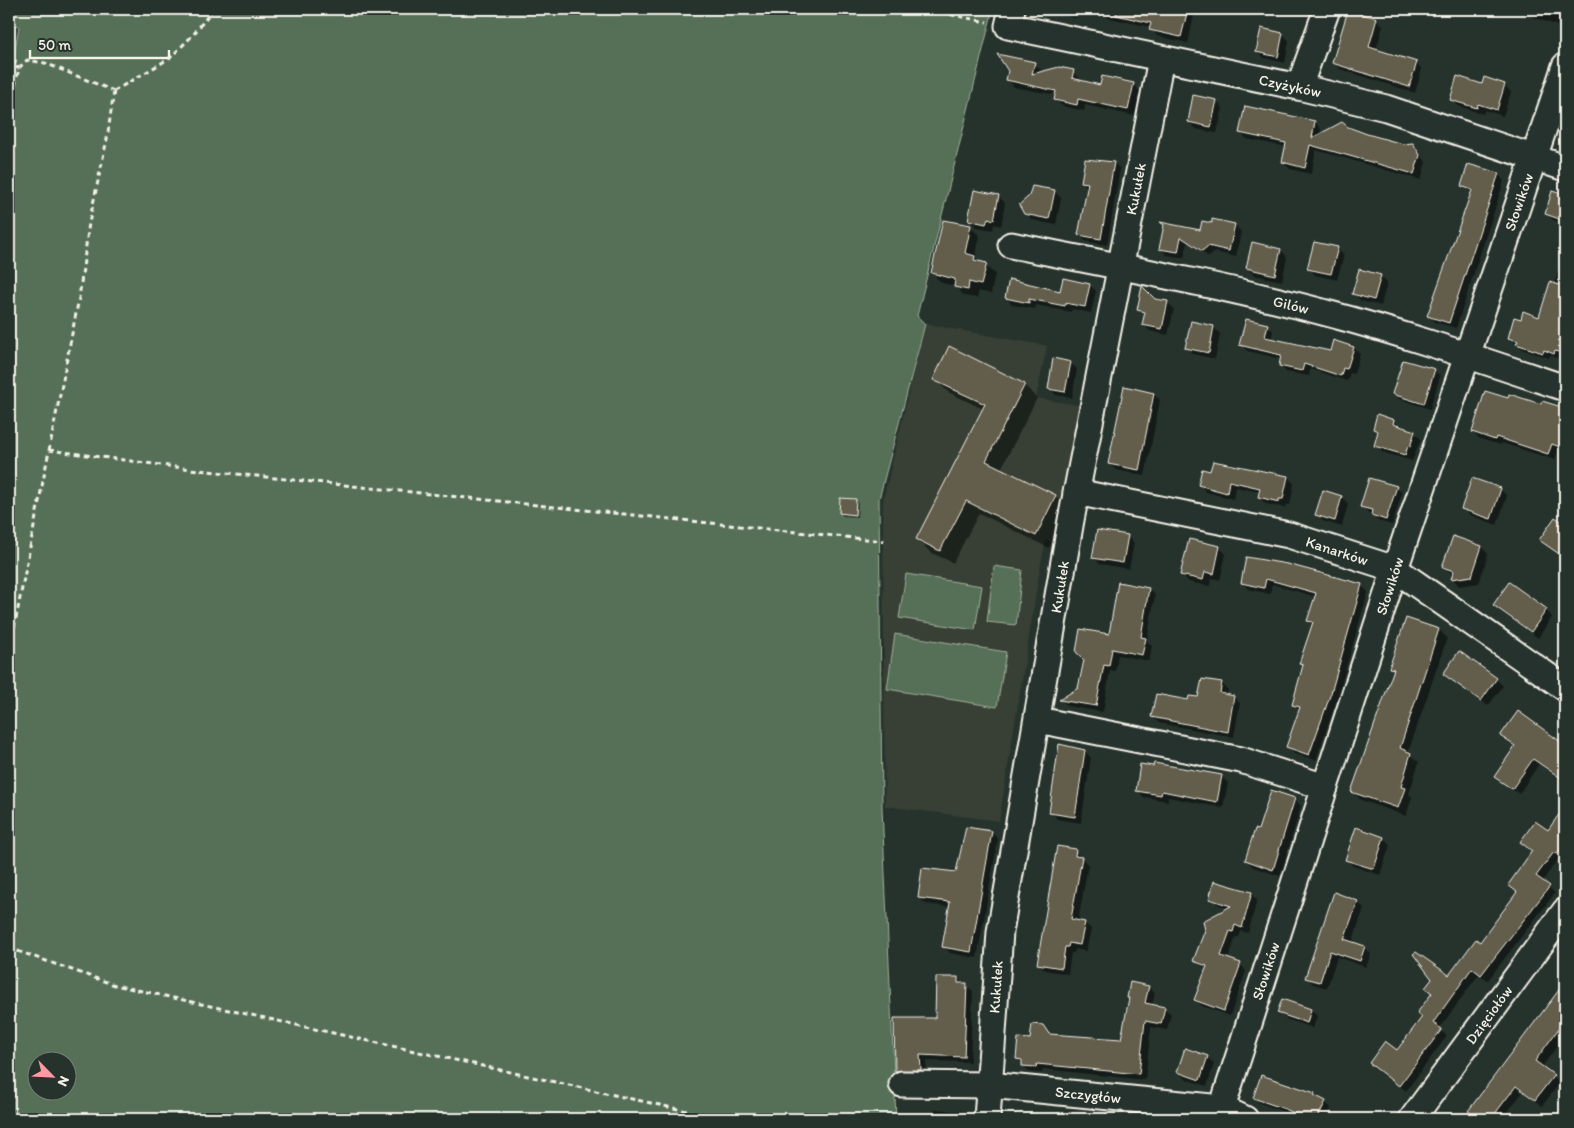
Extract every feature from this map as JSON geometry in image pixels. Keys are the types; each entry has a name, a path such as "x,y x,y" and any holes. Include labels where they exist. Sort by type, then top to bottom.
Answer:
{"street":[{"path":"1299,87 1326,9"},
{"name":"Czyżyków","path":"1010,17 1161,59 1299,87 1386,108 1565,168"},
{"name":"Kukułek","path":"988,1119 1000,932 1076,492 1161,59"},
{"name":"Słowików","path":"1222,1108 1395,569 1565,66"},
{"name":"Gilów","path":"1011,245 1120,266 1330,314 1467,355 1565,388"},
{"name":"Kanarków","path":"1076,492 1289,535 1395,569 1565,688"},
{"path":"1038,720 1240,760 1325,786"},
{"name":"Dzięciołów","path":"1412,1119 1565,911"},
{"name":"Szczygłów","path":"902,1084 989,1085 1134,1109 1222,1108 1245,1119"}],"path":[{"path":"114,90 170,58 193,35 213,9"},
{"path":"924,9 1010,17"},
{"path":"9,56 16,58 14,67 19,68"},
{"path":"9,112 19,68 27,60 45,63 114,90"},
{"path":"9,654 79,298 89,223 107,139 114,90"},
{"path":"50,450 198,470 884,541"},
{"path":"9,948 115,985 723,1119"}],"shaded area":[{"path":"925,324 1047,346 1036,398 1082,406 1055,543 1046,540 1040,568 999,821 885,806 883,502"}],"green space":[{"path":"9,9 974,9 992,13 917,316 925,324 879,499 882,808 896,1119 9,1119 9,85 19,26 9,24"},
{"path":"994,566 1022,570 1016,625 987,622"},
{"path":"906,574 982,586 975,630 899,618"},
{"path":"895,634 1006,652 997,707 887,689"}],"building":[{"path":"1117,9 1188,9 1181,37 1149,30 1151,23 1116,15"},
{"path":"1348,10 1377,18 1369,47 1417,62 1409,87 1332,63"},
{"path":"1261,28 1283,33 1278,57 1256,52"},
{"path":"997,54 1035,62 1032,74 1059,67 1074,70 1072,78 1100,85 1102,76 1134,83 1128,110 1078,99 1077,105 1054,100 1056,91 1006,80 1008,71"},
{"path":"1457,76 1482,84 1484,77 1505,84 1497,110 1478,104 1477,108 1450,100"},
{"path":"1193,95 1217,100 1211,127 1188,122"},
{"path":"1245,106 1315,121 1312,138 1342,122 1348,127 1367,134 1403,144 1413,143 1420,155 1414,174 1310,145 1305,168 1282,162 1286,143 1239,133"},
{"path":"1085,159 1114,162 1101,239 1078,235 1088,183 1081,182"},
{"path":"1468,164 1499,173 1449,323 1427,316 1472,190 1461,186"},
{"path":"1032,186 1055,190 1049,219 1024,214 1019,205 1029,196"},
{"path":"974,190 999,195 994,220 988,218 986,224 968,220"},
{"path":"1552,191 1565,195 1565,221 1545,214"},
{"path":"1212,219 1235,224 1229,251 1208,246 1202,251 1181,237 1178,252 1159,249 1164,225 1160,222 1200,230 1202,221 1212,223"},
{"path":"943,220 971,225 965,253 975,256 974,260 987,263 981,285 969,282 968,290 954,287 955,279 931,273"},
{"path":"1252,242 1281,249 1275,275 1246,268"},
{"path":"1314,242 1338,247 1331,274 1307,269"},
{"path":"1359,269 1381,275 1374,300 1352,294"},
{"path":"1063,278 1090,284 1085,307 1065,303 1065,306 1029,299 1029,303 1005,298 1009,279 1060,291"},
{"path":"1550,282 1565,287 1565,354 1555,351 1554,354 1544,350 1543,353 1516,344 1518,341 1508,338 1514,317 1521,319 1523,311 1539,317"},
{"path":"1142,286 1155,299 1168,301 1162,329 1142,325 1145,312 1137,310"},
{"path":"1246,319 1268,324 1265,337 1330,351 1333,340 1354,347 1347,369 1343,368 1341,376 1304,364 1302,371 1279,366 1281,355 1239,345"},
{"path":"1191,321 1214,326 1209,353 1185,348"},
{"path":"949,346 1025,384 986,461 1056,495 1036,536 966,501 940,551 916,539 985,404 933,380"},
{"path":"1053,358 1071,362 1065,392 1048,389"},
{"path":"1403,360 1435,369 1424,404 1392,394"},
{"path":"1124,386 1154,393 1139,470 1108,464"},
{"path":"1485,391 1508,398 1509,394 1541,404 1542,401 1565,408 1565,449 1552,444 1548,454 1496,437 1495,440 1472,432"},
{"path":"1377,414 1394,420 1393,424 1415,431 1410,447 1408,446 1405,455 1374,446 1378,431 1373,429"},
{"path":"1213,461 1288,476 1283,499 1279,499 1279,502 1258,497 1260,488 1229,481 1227,493 1198,485 1202,469 1210,471"},
{"path":"1369,478 1397,486 1386,520 1371,515 1372,510 1360,507"},
{"path":"1472,478 1501,488 1491,519 1461,509"},
{"path":"1323,490 1342,496 1335,521 1315,515"},
{"path":"840,498 856,499 855,515 839,513"},
{"path":"1555,517 1565,524 1565,558 1539,540"},
{"path":"1097,530 1128,535 1123,563 1092,558"},
{"path":"1453,536 1482,546 1472,576 1451,579 1454,571 1442,567"},
{"path":"1189,539 1220,546 1214,574 1205,572 1203,580 1180,575"},
{"path":"1246,557 1287,564 1362,584 1331,693 1309,755 1286,747 1300,707 1292,705 1303,665 1299,664 1313,622 1307,621 1316,593 1266,579 1264,588 1241,583"},
{"path":"1118,582 1149,588 1141,637 1146,638 1142,655 1112,649 1109,666 1104,665 1096,706 1059,700 1078,688 1084,660 1076,652 1080,629 1109,634"},
{"path":"1509,582 1547,609 1531,632 1493,605"},
{"path":"1406,618 1439,629 1400,748 1411,753 1401,787 1405,788 1398,808 1351,792 1394,669 1389,668"},
{"path":"1459,651 1497,678 1481,701 1443,674"},
{"path":"1202,679 1222,682 1220,693 1234,696 1228,732 1151,717 1156,694 1188,700 1189,696 1198,697"},
{"path":"1518,711 1565,745 1565,781 1533,759 1512,789 1494,777 1515,746 1500,736"},
{"path":"1059,744 1085,750 1075,817 1049,813"},
{"path":"1154,763 1222,775 1217,802 1162,791 1161,795 1136,791 1140,764 1153,766"},
{"path":"1271,790 1295,798 1273,870 1245,860 1255,829 1258,830"},
{"path":"1565,806 1565,844 1557,854 1554,852 1536,876 1550,886 1481,975 1472,968 1433,1023 1442,1029 1399,1086 1369,1063 1385,1041 1397,1050 1422,1017 1417,1013 1432,993 1425,988 1432,979 1413,954 1416,952 1449,975 1476,939 1480,942 1517,892 1508,885 1532,851 1520,842 1535,821 1548,830"},
{"path":"966,827 992,831 971,952 942,947 950,902 918,898 922,868 956,872"},
{"path":"1356,827 1384,837 1374,869 1345,860"},
{"path":"1057,846 1076,849 1075,856 1082,857 1071,919 1085,922 1080,945 1069,943 1068,947 1065,947 1062,968 1037,964"},
{"path":"1214,881 1252,892 1242,928 1235,925 1233,932 1230,931 1221,956 1241,963 1224,1011 1194,1000 1207,966 1193,961 1205,930 1203,921 1231,906 1209,899"},
{"path":"1334,892 1358,901 1344,939 1365,946 1360,961 1330,951 1320,982 1305,978"},
{"path":"936,977 958,977 958,983 967,983 964,1057 920,1055 921,1070 895,1071 894,1018 935,1018"},
{"path":"1130,982 1149,986 1145,1003 1165,1007 1161,1024 1145,1021 1139,1074 1037,1064 1036,1067 1022,1066 1022,1060 1016,1059 1018,1038 1030,1039 1032,1024 1043,1025 1049,1034 1121,1039 1129,998 1127,998"},
{"path":"1565,982 1565,1020 1535,1061 1554,1075 1535,1100 1516,1086 1491,1119 1479,1119 1468,1111"},
{"path":"1282,999 1311,1009 1307,1023 1277,1013"},
{"path":"1185,1048 1208,1056 1200,1080 1177,1072"},
{"path":"1261,1075 1315,1093 1314,1095 1326,1101 1317,1119 1307,1119 1253,1098"}]}
